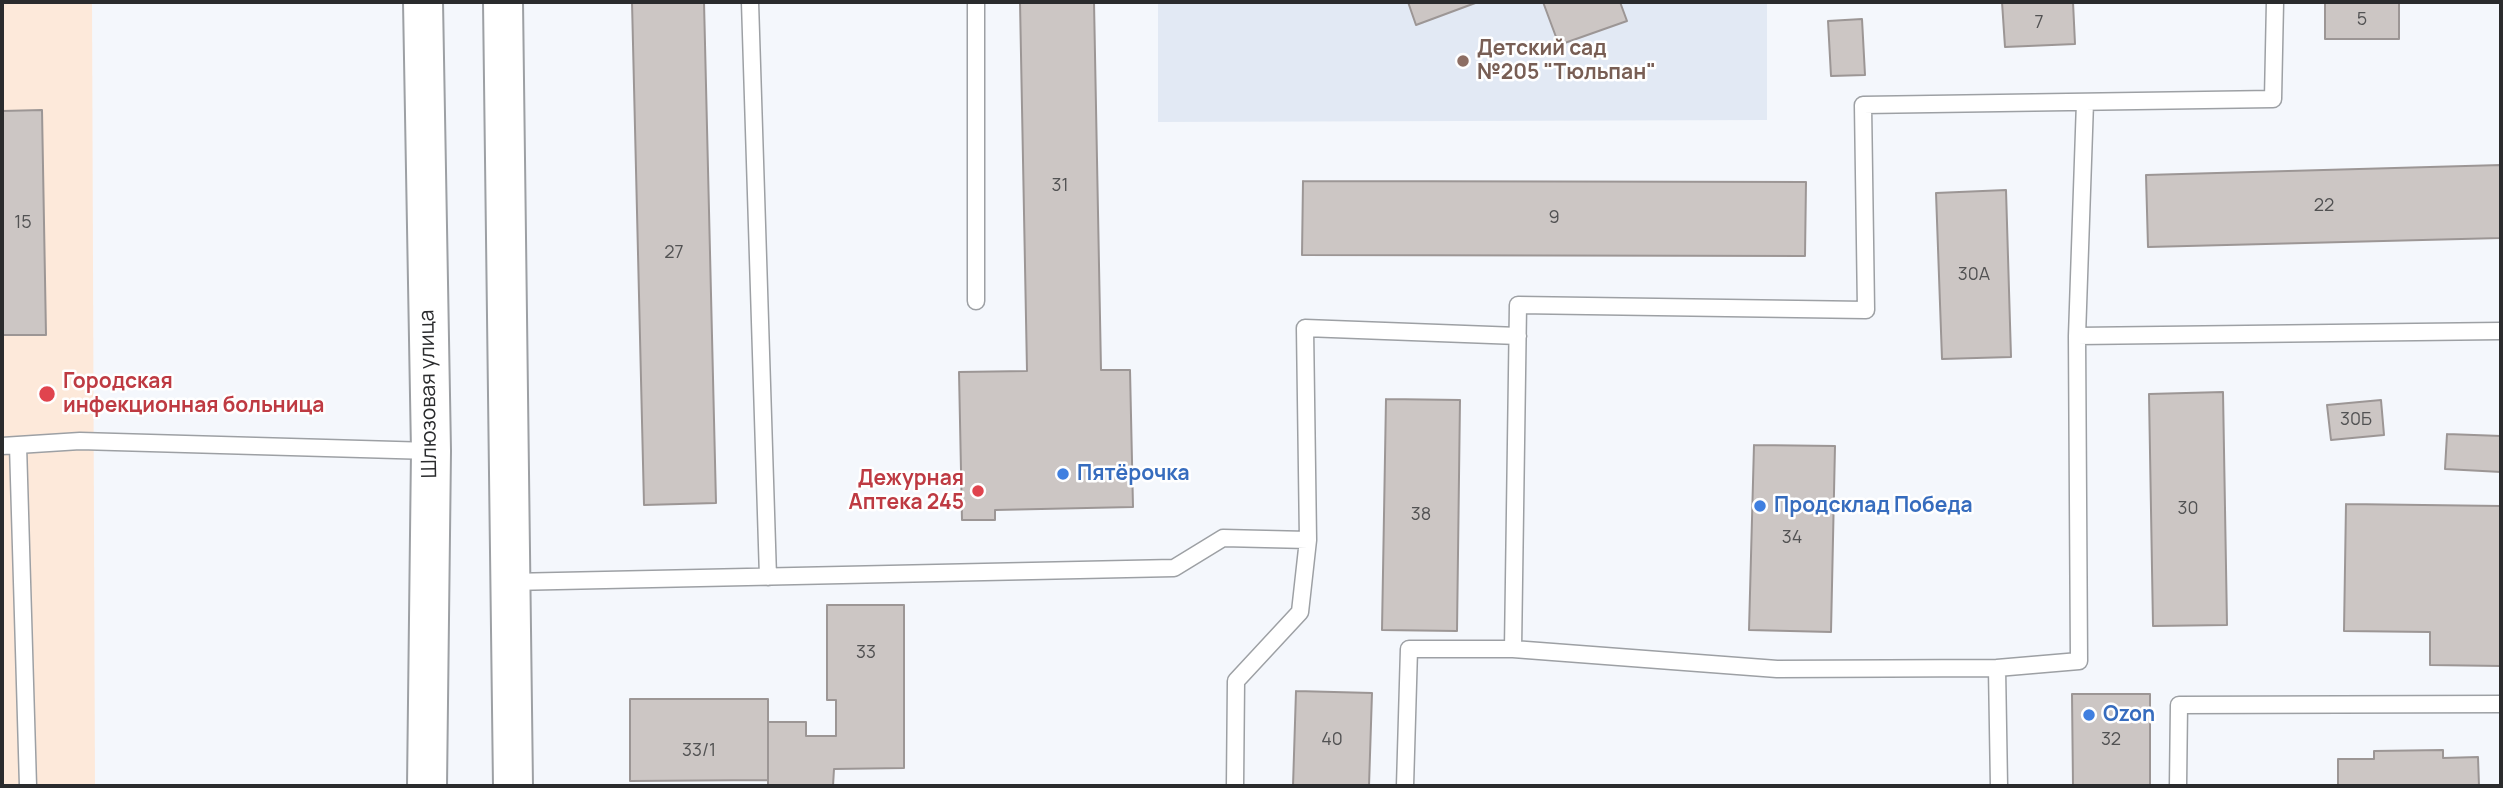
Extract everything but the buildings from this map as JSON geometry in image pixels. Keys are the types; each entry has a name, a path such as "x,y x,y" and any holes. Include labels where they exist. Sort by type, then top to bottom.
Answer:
{"main road":[{"name":"Шлюзовая улица","path":"423,2 431,451 427,786"},
{"path":"503,2 513,786"}],"lane":[{"path":"750,2 768,577"},
{"path":"976,2 976,301"},
{"path":"1513,649 1518,305 1866,310 1863,105 2273,99 2275,2"},
{"path":"1405,786 1409,649 1513,649 1777,669 1997,668 2079,662 2077,336 2085,102"},
{"path":"1235,786 1236,681 1300,612 1308,540 1305,328 1518,336"},
{"path":"2077,336 2501,331"},
{"path":"28,786 10,446 80,441 431,451"},
{"path":"510,582 1174,568 1223,538 1308,540"},
{"path":"1997,668 1999,786"},
{"path":"2178,786 2179,705 2501,704"}],"shaded area":[{"name":"Городская инфекционная больница","path":"2,2 92,2 95,786 2,786"},
{"name":"Детский сад №205 \"Тюльпан\"","path":"1158,2 1767,2 1767,120 1158,122"}],"place":[{"name":"Детский сад №205 \"Тюльпан\"","path":"1463,61"},
{"name":"Городская инфекционная больница","path":"47,394"},
{"name":"Пятёрочка","path":"1063,474"},
{"name":"Дежурная Аптека 245","path":"978,491"},
{"name":"Продсклад Победа","path":"1760,506"},
{"name":"Ozon","path":"2089,715"}]}
